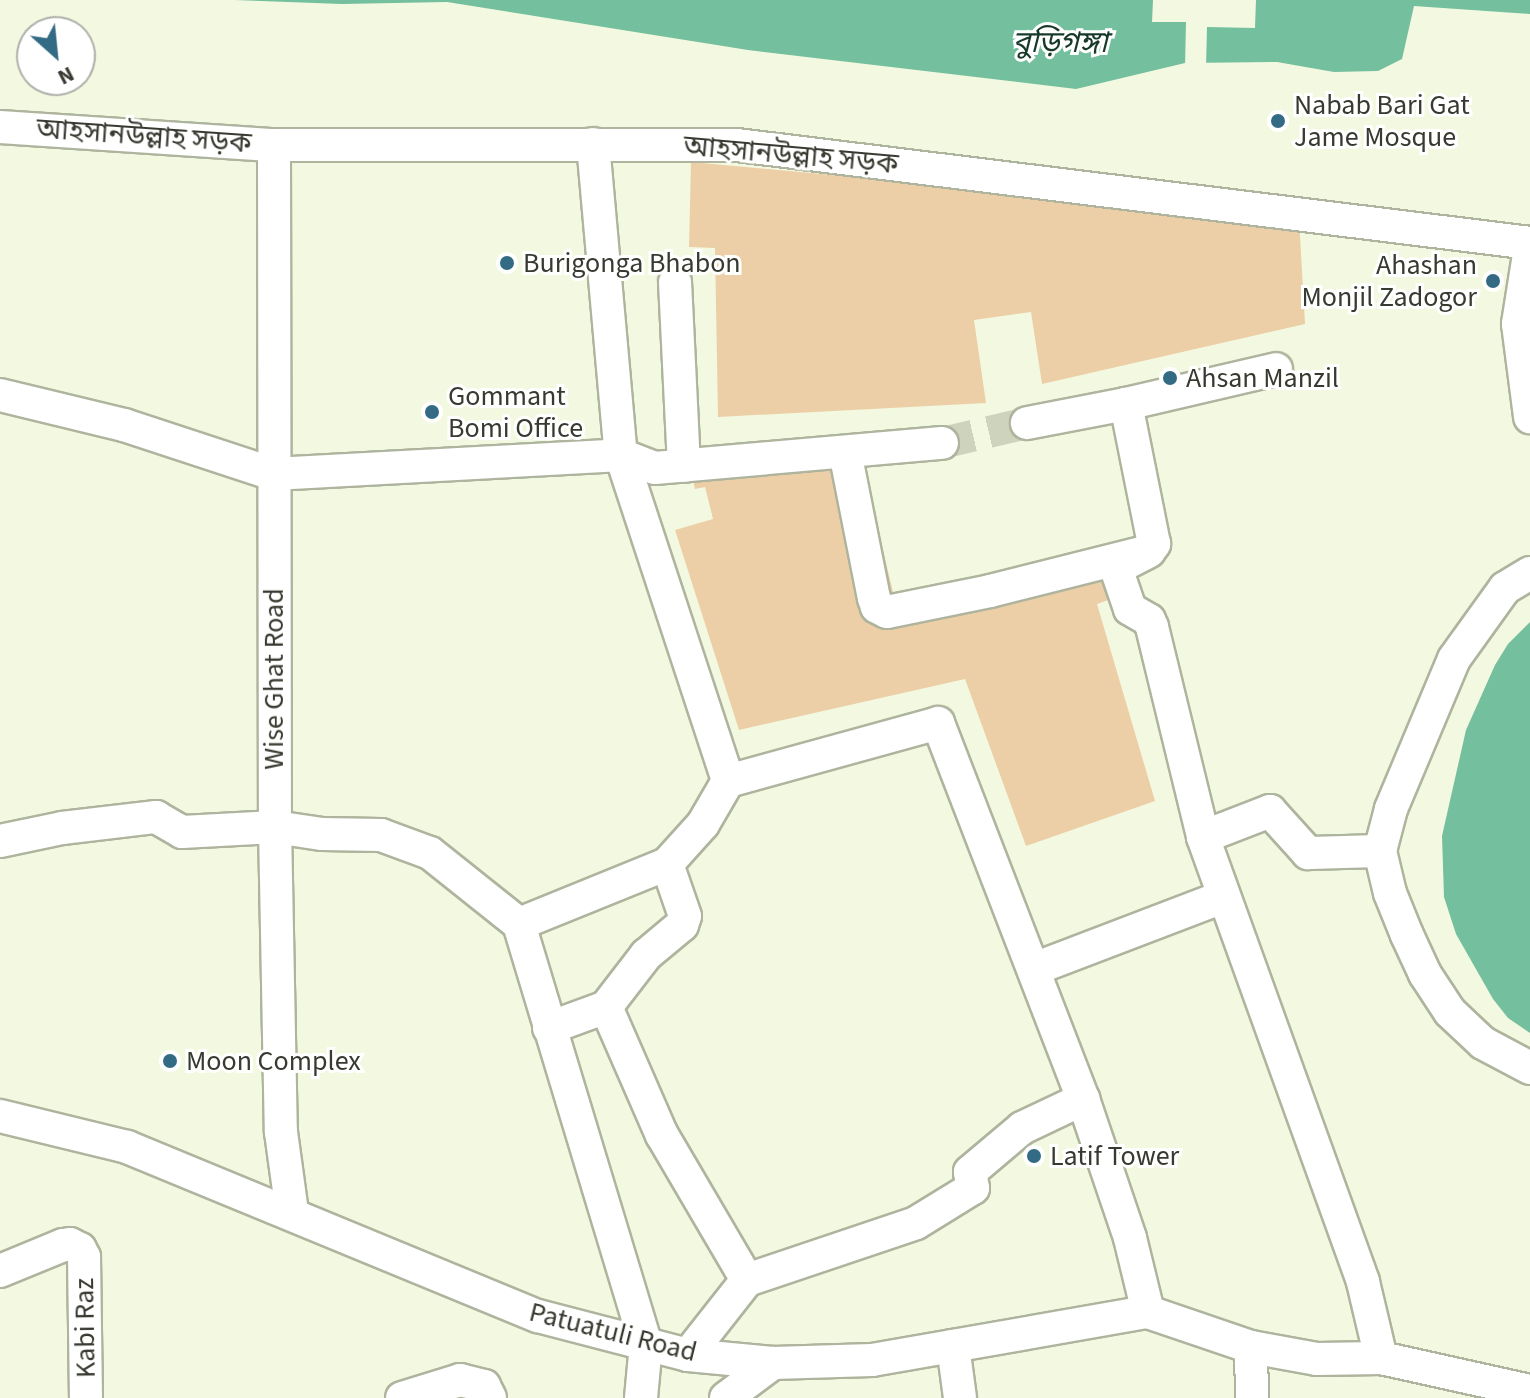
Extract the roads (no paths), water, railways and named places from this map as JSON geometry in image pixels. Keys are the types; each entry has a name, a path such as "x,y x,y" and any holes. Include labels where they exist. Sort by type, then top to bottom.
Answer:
{"street":[{"name":"আহসানউল্লাহ সড়ক","path":"0,127 274,145 737,145 1530,245"},
{"path":"593,144 621,455 728,781"},
{"name":"Wise Ghat Road","path":"274,145 275,827 281,1132 292,1212"},
{"path":"1530,245 1518,324 1530,417"},
{"path":"675,282 684,466"},
{"path":"1027,423 1126,404 1276,369"},
{"path":"0,395 124,425 273,474 621,455 655,468 942,443"},
{"path":"1126,404 1154,544 1146,553 1116,568 1129,607 1149,620 1152,627 1203,837 1363,1282 1381,1358"},
{"path":"845,452 874,598 877,607 887,612 1146,553"},
{"path":"1530,573 1505,588 1454,659 1391,809 1380,851 1390,893 1407,935 1425,974 1450,1012 1483,1043 1530,1068"},
{"path":"519,924 667,864 703,824 728,781 938,723 1083,1099 1130,1238 1148,1312"},
{"path":"1203,837 1270,811 1308,853 1380,851"},
{"path":"0,841 62,828 156,817 182,832 275,827 322,834 381,835 430,853 519,924 646,1344 641,1398"},
{"path":"549,1028 606,1007 646,955 685,921 667,864"},
{"path":"1034,969 1223,897"},
{"path":"606,1007 662,1135 747,1280"},
{"path":"688,1355 747,1280 916,1223 973,1188 970,1172 1022,1128 1083,1099"},
{"name":"Patuatuli Road","path":"0,1116 127,1147 292,1212 538,1316 688,1355 773,1363 872,1360 1148,1312 1251,1347 1317,1359 1381,1358 1530,1391"},
{"name":"Kabi Raz","path":"0,1271 63,1245 70,1244 80,1249 84,1257 86,1398"},
{"path":"953,1346 960,1398"},
{"path":"1251,1347 1252,1398"},
{"path":"726,1398 773,1363"},
{"path":"402,1398 460,1380 484,1386 490,1398"}],"water":[{"name":"বুড়িগঙ্গা","path":"234,0 1530,0 1530,14 1414,6 1402,59 1378,71 1334,72 1277,62 1185,63 1076,89 748,50 447,2 342,4"},
{"path":"1530,622 1530,1033 1508,1018 1493,999 1456,934 1444,897 1442,836 1466,730 1495,665 1508,644"}],"tunnel":[{"path":"942,443 1027,423"}],"place":[{"name":"Nabab Bari Gat Jame Mosque","path":"1278,121"},
{"name":"Burigonga Bhabon","path":"507,263"},
{"name":"Ahashan Monjil Zadogor","path":"1493,281"},
{"name":"Ahsan Manzil","path":"1170,378"},
{"name":"Gommant Bomi Office","path":"432,412"},
{"name":"Moon Complex","path":"170,1061"},
{"name":"Latif Tower","path":"1034,1156"}]}
